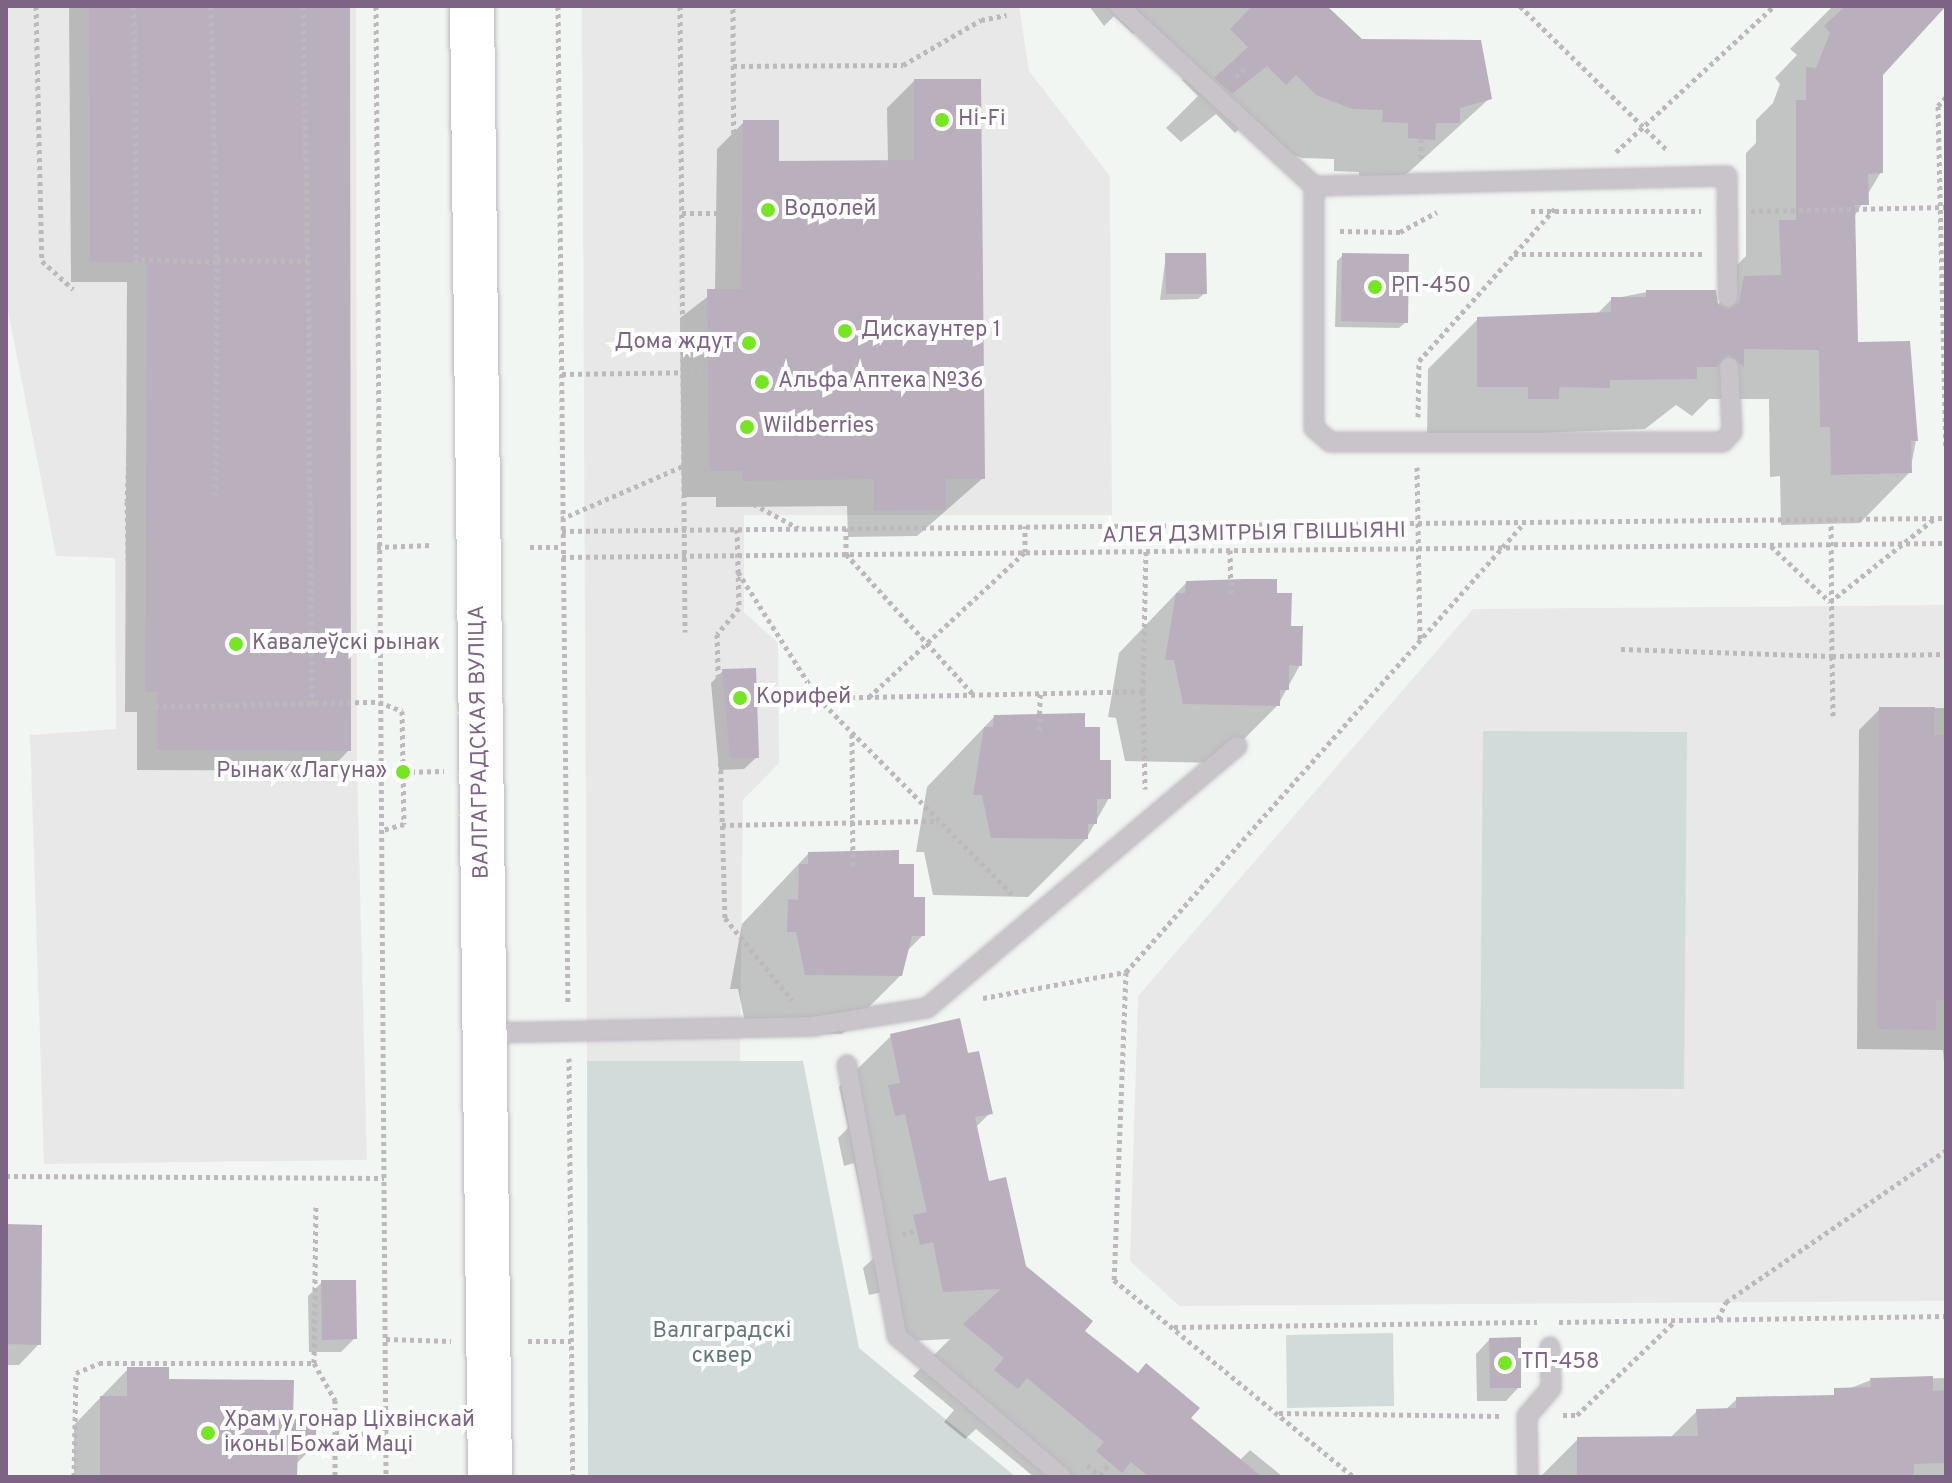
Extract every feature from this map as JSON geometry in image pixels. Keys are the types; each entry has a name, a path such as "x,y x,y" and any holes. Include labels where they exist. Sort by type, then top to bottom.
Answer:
{"main road":[{"name":"ВАЛГАГРАДСКАЯ ВУЛІЦА","path":"472,6 490,1477"}],"lane":[{"path":"1119,6 1314,186 1727,176 1728,297"},
{"path":"1314,186 1314,428 1330,442 1723,442 1732,432 1729,367"},
{"path":"486,1033 813,1026 927,1008 1237,746"},
{"path":"847,1065 897,1336 1062,1477"},
{"path":"1528,1477 1527,1416 1551,1388 1550,1347"}],"path":[{"path":"36,6 42,261 73,289"},
{"path":"134,6 136,259 127,501 131,707 379,702 402,711 404,824 380,831"},
{"path":"211,6 217,262 215,496"},
{"path":"303,6 312,704"},
{"path":"376,6 377,547 386,1477"},
{"path":"558,6 573,1477"},
{"path":"680,6 685,632"},
{"path":"682,213 734,213 733,6"},
{"path":"1520,6 1694,177"},
{"path":"1420,639 1416,523 1419,361 1551,211 1774,6"},
{"path":"733,66 903,65 981,20 1007,15"},
{"path":"1231,82 1247,66"},
{"path":"1220,71 1242,93"},
{"path":"1946,97 1938,106 1943,208 1946,449"},
{"path":"1420,166 1421,139"},
{"path":"1406,166 1436,165"},
{"path":"1523,211 1943,208"},
{"path":"1314,231 1400,232 1452,211"},
{"path":"1514,254 1727,254"},
{"path":"136,259 308,261"},
{"path":"562,374 707,372"},
{"path":"561,519 683,466"},
{"path":"683,466 799,529"},
{"path":"1831,518 1833,716"},
{"path":"1830,602 1934,518"},
{"name":"АЛЕЯ ДЗМІТРЫЯ ГВІШЫЯНІ","path":"562,531 1946,518"},
{"path":"927,1008 1126,972 1525,522"},
{"path":"869,697 1025,552 1025,526"},
{"path":"846,528 846,554 972,694"},
{"path":"737,529 739,608 717,634 725,918 813,1026"},
{"name":"АЛЕЯ ДЗМІТРЫЯ ГВІШЫЯНІ","path":"562,557 1946,543"},
{"path":"377,547 432,545"},
{"path":"1770,545 1830,602"},
{"path":"530,547 562,547"},
{"path":"1230,550 1231,596"},
{"path":"1146,551 1143,691 1146,823"},
{"path":"738,571 818,698 1035,917"},
{"path":"1621,649 1832,656 1946,654"},
{"path":"818,698 1143,691"},
{"path":"1039,730 1040,693"},
{"path":"852,733 853,867"},
{"path":"722,825 940,821"},
{"path":"1126,972 1114,1280 1354,1477"},
{"path":"1718,1319 1726,1302 1946,1150"},
{"path":"6,1176 384,1178"},
{"path":"316,1207 314,1363 335,1400 335,1477"},
{"path":"893,1222 898,1251"},
{"path":"1278,1413 1577,1415 1676,1320"},
{"path":"74,1477 76,1373 99,1363 314,1363"},
{"path":"335,1433 386,1434"},
{"path":"1075,1456 1100,1476 1110,1463"}],"shaded area":[{"name":"Кавалеўскі рынак","path":"6,6 356,6 357,766 367,1160 44,1164 30,735 116,729 115,558 56,556 7,306"},
{"path":"582,6 1019,6 1029,71 1110,176 1112,515 744,515 744,612 778,643 779,763 743,800 740,1061 587,1061"},
{"path":"1946,605 1946,1301 1179,1306 1130,1261 1138,996 1473,609"}],"green space":[{"path":"1483,731 1687,732 1684,1089 1480,1088"},
{"name":"Валгаградскі сквер","path":"587,1061 803,1061 859,1348 1016,1477 588,1477"},
{"path":"1393,1333 1394,1406 1287,1408 1286,1335"}],"building":[{"path":"89,6 350,6 351,751 157,750 157,692 145,692 147,263 90,262"},
{"path":"1252,6 1327,6 1362,39 1481,40 1492,99 1460,108 1460,123 1436,123 1435,140 1408,138 1408,123 1382,122 1383,110 1352,109 1316,95 1296,75 1286,85 1267,66 1232,94 1214,78 1248,47 1230,29"},
{"path":"1845,6 1946,6 1883,75 1883,173 1868,174 1869,205 1855,205 1858,342 1910,341 1918,441 1911,441 1912,473 1831,475 1830,427 1820,427 1819,350 1744,349 1744,367 1728,355 1717,367 1697,367 1697,379 1610,380 1610,388 1559,387 1559,399 1528,399 1528,387 1477,387 1477,317 1611,312 1611,297 1646,297 1646,290 1716,290 1718,304 1729,309 1739,302 1744,276 1781,275 1779,220 1796,220 1796,100 1806,100 1806,67 1816,68 1830,33 1824,26"},
{"name":"Дискаунтер 1","path":"914,79 981,79 985,479 946,479 946,510 874,511 874,479 742,481 742,471 709,471 707,289 741,289 743,120 779,120 779,161 914,160"},
{"path":"1165,253 1206,253 1207,294 1166,294"},
{"name":"РП-450","path":"1342,253 1409,254 1408,323 1341,321"},
{"path":"1277,579 1277,593 1292,593 1291,626 1303,626 1302,666 1289,665 1289,690 1280,690 1280,706 1183,704 1174,660 1165,660 1176,593 1185,593 1186,581"},
{"name":"Корифей","path":"756,668 759,758 730,758 722,669"},
{"path":"1879,707 1935,707 1934,735 1946,735 1946,1000 1936,1000 1936,1030 1877,1029"},
{"path":"1085,713 1085,727 1100,727 1100,760 1111,760 1111,799 1097,799 1097,824 1088,824 1088,839 991,838 982,795 973,795 984,727 993,727 994,715"},
{"path":"899,850 899,864 914,864 914,897 925,897 925,936 912,936 902,976 805,975 796,932 787,932 788,899 798,900 799,864 808,864 808,852"},
{"path":"960,1018 968,1053 979,1051 993,1114 975,1117 989,1181 1006,1177 1026,1266 1093,1321 1085,1331 1138,1373 1146,1363 1200,1408 1191,1418 1262,1477 1149,1477 1131,1462 1122,1473 1096,1451 1104,1442 1027,1378 1018,1389 994,1370 1004,1358 963,1324 1001,1289 943,1292 933,1242 920,1245 913,1215 927,1212 905,1114 895,1116 888,1085 900,1083 890,1034"},
{"path":"6,1224 42,1225 41,1345 6,1344"},
{"path":"321,1280 356,1280 357,1339 322,1340"},
{"name":"ТП-458","path":"1521,1337 1521,1388 1490,1388 1489,1338"},
{"name":"Храм у гонар Ціхвінскай іконы Божай Маці","path":"127,1367 169,1367 169,1379 294,1380 293,1419 316,1419 316,1447 298,1447 297,1477 100,1477 100,1396 127,1396"},
{"path":"1933,1376 1933,1391 1946,1390 1946,1463 1914,1464 1914,1475 1577,1477 1577,1437 1698,1436 1696,1409 1736,1408 1736,1397 1834,1395 1834,1388 1871,1387 1870,1378"}],"place":[{"name":"Hi-Fi","path":"942,120"},
{"name":"Водолей","path":"768,210"},
{"name":"РП-450","path":"1375,287"},
{"name":"Дискаунтер 1","path":"845,331"},
{"name":"Дома ждут","path":"749,343"},
{"name":"Альфа Аптека №36","path":"762,382"},
{"name":"Wildberries","path":"747,427"},
{"name":"Кавалеўскі рынак","path":"236,644"},
{"name":"Корифей","path":"740,698"},
{"name":"Рынак «Лагуна»","path":"403,772"},
{"name":"ТП-458","path":"1505,1363"},
{"name":"Храм у гонар Ціхвінскай іконы Божай Маці","path":"208,1433"}]}
